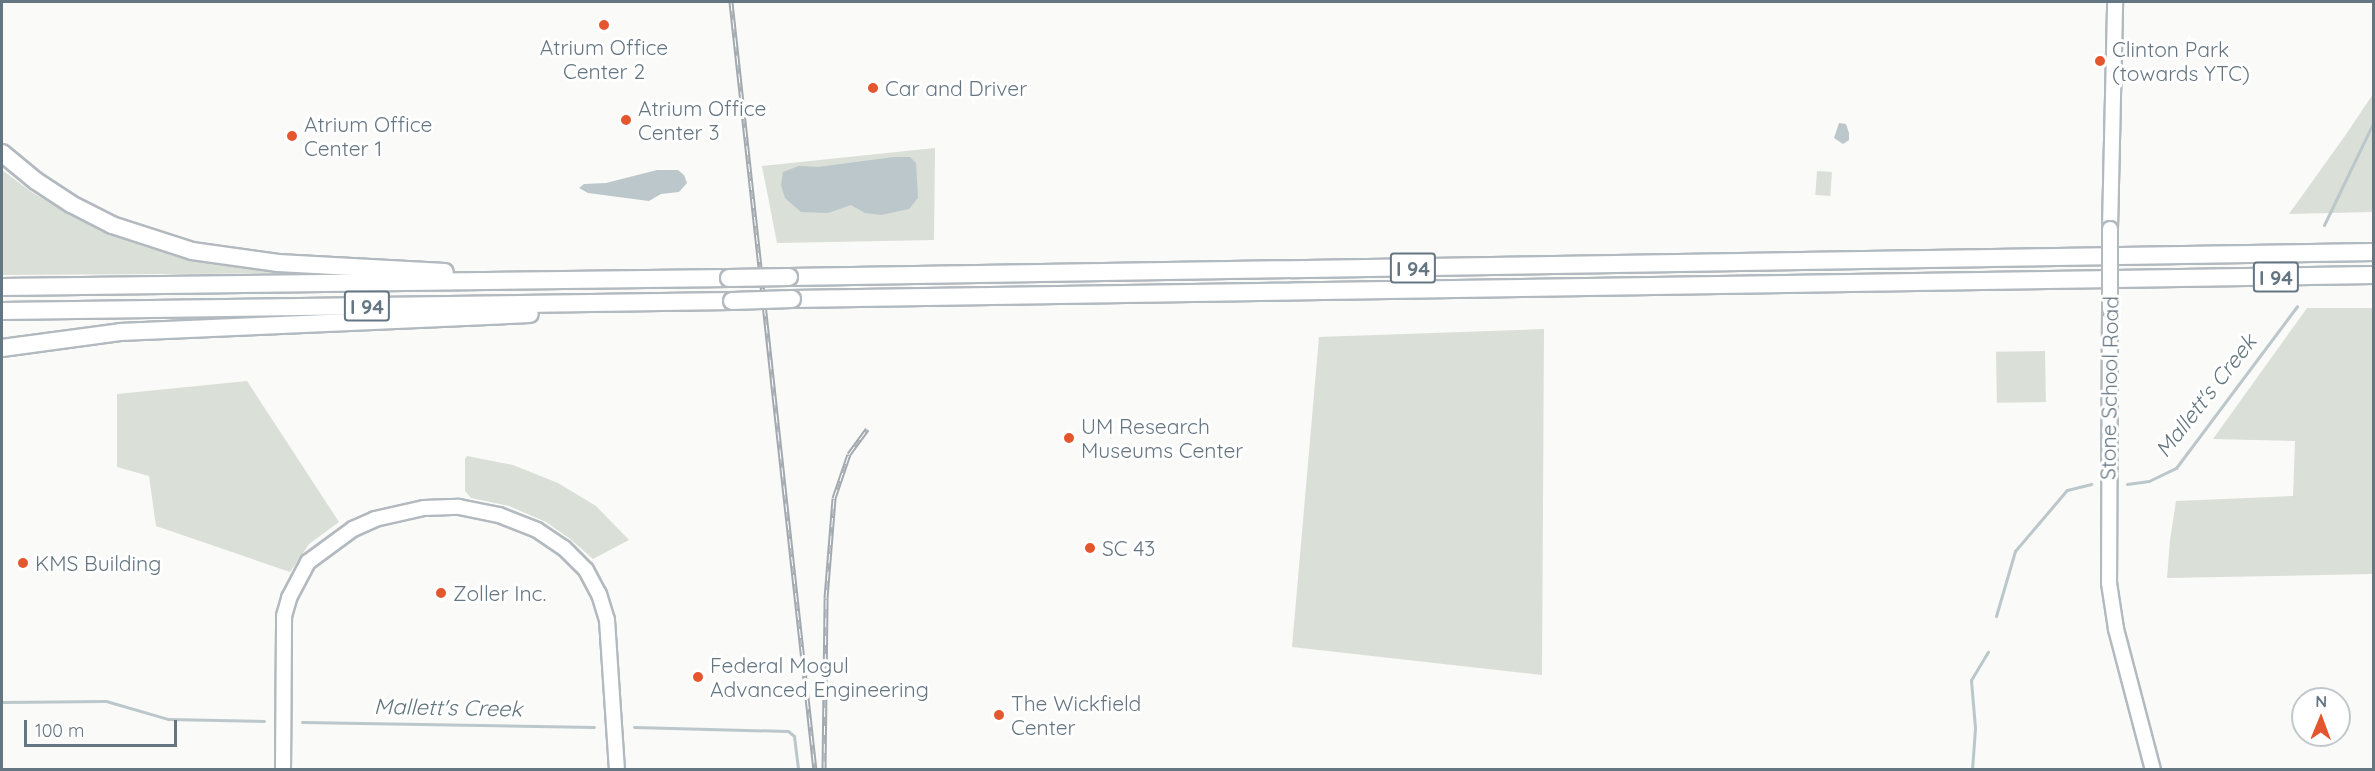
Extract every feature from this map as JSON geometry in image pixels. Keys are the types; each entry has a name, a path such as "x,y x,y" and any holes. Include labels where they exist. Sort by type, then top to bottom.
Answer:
{"highway":[{"path":"2,153 36,181 81,209 145,237 192,251 267,262 449,272 514,281"},
{"name":"I 94","path":"2,287 2373,252"},
{"name":"I 94","path":"2,311 2373,275"},
{"path":"2,348 120,332 554,314 614,302"}],"main road":[{"name":"Stone School Road","path":"2115,2 2110,229 2109,583 2116,629 2153,770"},
{"path":"283,770 284,616 289,598 309,562 353,529 375,519 416,509 459,507 499,514 537,530 564,548 586,570 599,594 607,620 617,770"}],"shaded area":[{"path":"2373,94 2373,212 2289,214 2347,133"},
{"path":"1839,123 1846,124 1849,133 1849,140 1843,144 1834,138"},
{"path":"935,148 934,240 777,243 762,166"},
{"path":"910,157 916,163 918,198 909,209 881,215 865,213 851,205 828,213 801,212 785,198 781,185 783,172 799,166 818,167"},
{"path":"2,170 33,193 71,214 109,233 146,247 222,265 323,273 2,275"},
{"path":"657,170 678,170 684,175 687,183 679,192 661,194 649,201 588,193 579,188 584,184 606,183"},
{"path":"1817,171 1832,172 1830,196 1815,195"},
{"path":"2307,308 2373,308 2373,574 2167,578 2176,501 2293,496 2295,441 2213,439"},
{"path":"1544,329 1542,675 1292,647 1319,337"},
{"path":"2045,351 2046,402 1997,403 1996,352"},
{"path":"247,381 339,522 309,544 290,572 156,526 149,476 117,467 117,394"},
{"path":"467,456 513,465 558,483 596,506 629,540 593,559 546,522 509,506 471,498 465,491 465,459"}],"waterway":[{"name":"Mallett's Creek","path":"2324,225 2374,121"},
{"name":"Mallett's Creek","path":"2127,484 2149,481 2176,468 2297,306"},
{"name":"Mallett's Creek","path":"1996,616 2015,551 2067,490 2091,484"},
{"name":"Mallett's Creek","path":"1972,770 1975,728 1971,680 1988,652"},
{"name":"Mallett's Creek","path":"2,702 106,701 168,719 264,721"},
{"name":"Mallett's Creek","path":"302,722 594,727"},
{"name":"Mallett's Creek","path":"634,727 788,731 794,736 798,770"}],"railway":[{"path":"731,2 815,770"},
{"path":"824,770 826,598 834,498 849,454 867,429"}],"place":[{"name":"Atrium Office Center 2","path":"604,25"},
{"name":"Clinton Park (towards YTC)","path":"2100,61"},
{"name":"Car and Driver","path":"873,88"},
{"name":"Atrium Office Center 3","path":"626,120"},
{"name":"Atrium Office Center 1","path":"292,136"},
{"name":"UM Research Museums Center","path":"1069,438"},
{"name":"SC 43","path":"1090,548"},
{"name":"KMS Building","path":"23,563"},
{"name":"Zoller Inc.","path":"441,593"},
{"name":"Federal Mogul Advanced Engineering","path":"698,677"},
{"name":"The Wickfield Center","path":"999,715"}]}
